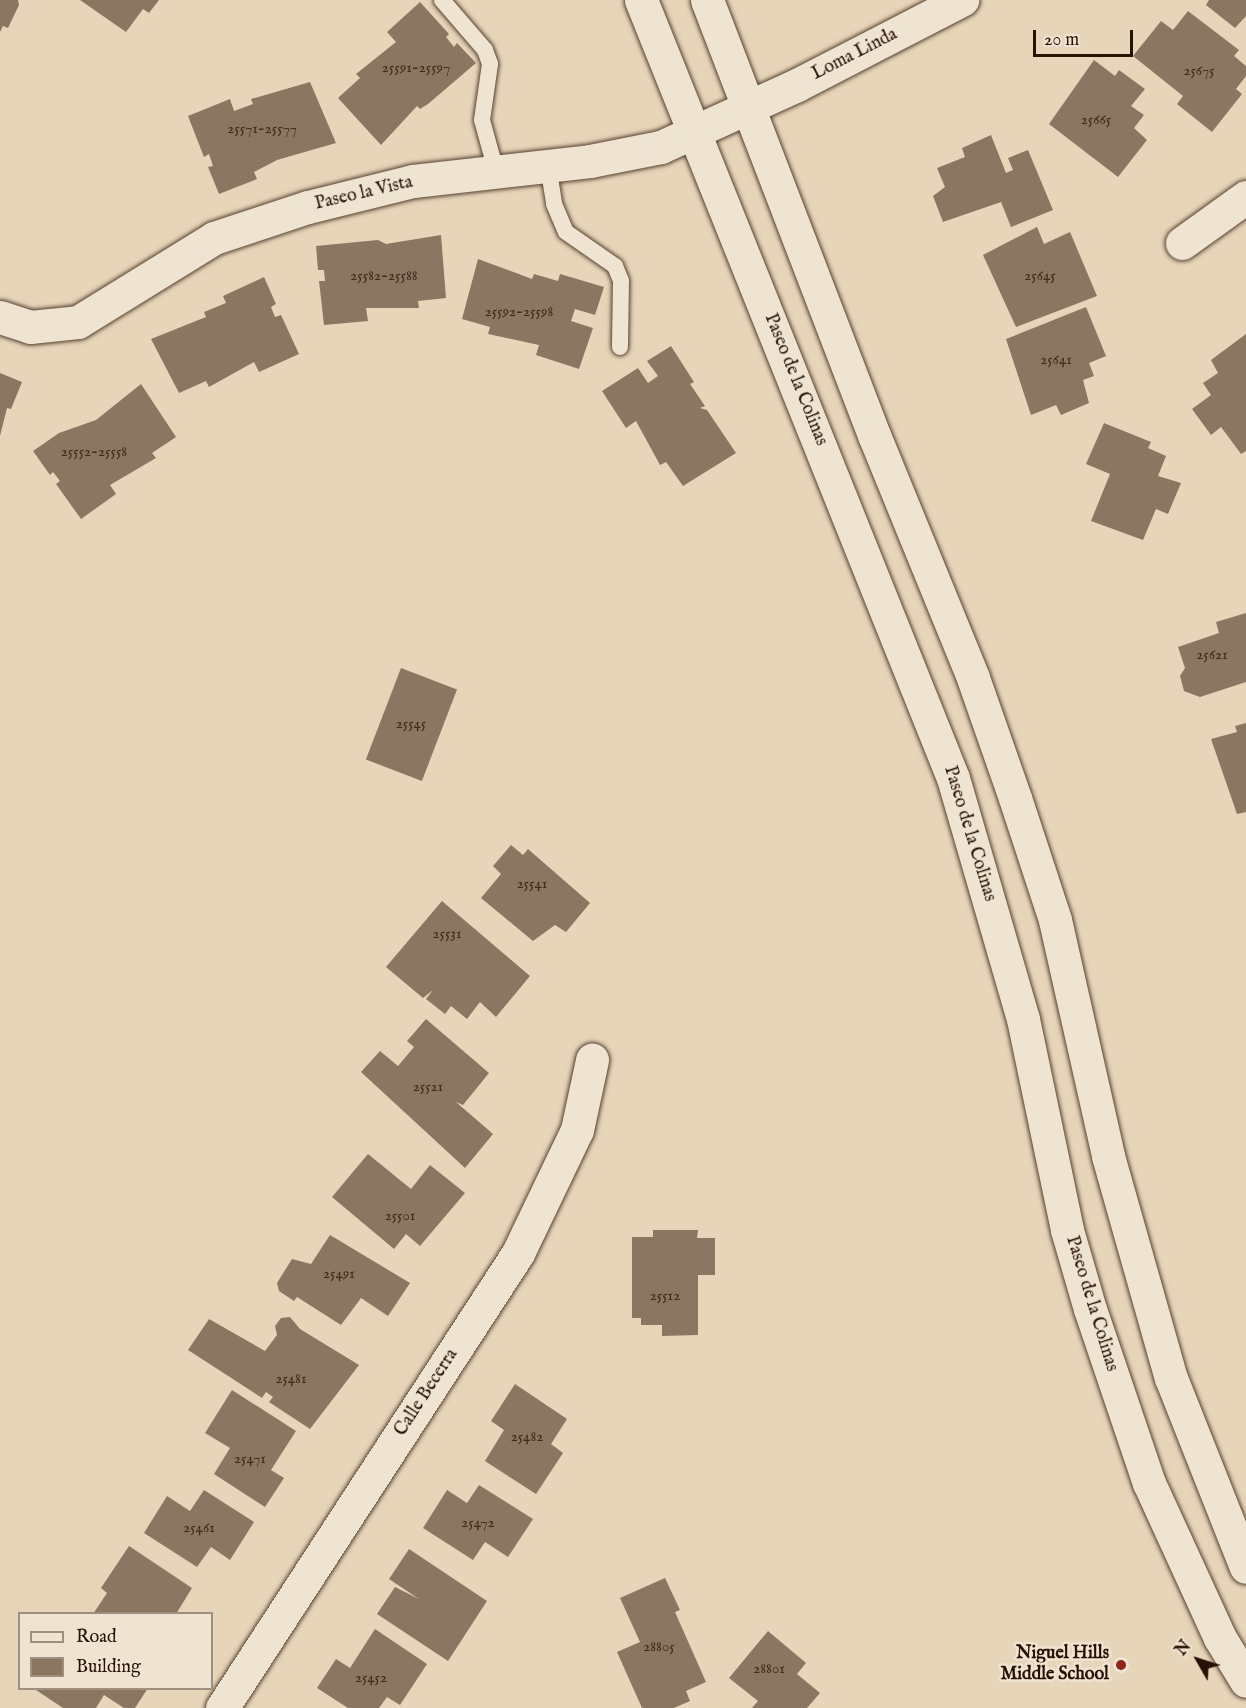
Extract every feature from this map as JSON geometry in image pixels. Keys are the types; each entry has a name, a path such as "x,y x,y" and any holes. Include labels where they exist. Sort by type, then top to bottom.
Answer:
{"main road":[{"name":"Paseo de la Colinas","path":"641,0 696,132 953,778 1023,1019 1067,1230 1090,1310 1149,1483 1220,1638 1246,1682"},
{"path":"707,0 747,108 973,678 1055,920 1108,1156 1161,1346 1246,1567"},
{"name":"Loma Linda","path":"747,108 962,0"},
{"name":"Paseo la Vista","path":"0,317 30,327 78,322 214,238 308,207 413,181 548,165 661,147 747,108"},
{"path":"1182,243 1246,197"},
{"name":"Calle Becerra","path":"222,1708 518,1253 577,1130 592,1060"}],"lane":[{"path":"442,0 485,50 490,64 482,120 496,171"},
{"path":"548,165 554,204 566,232 615,266 621,281 620,347"}],"building":[{"path":"0,0 18,0 19,5 8,28 3,26 0,32"},
{"path":"80,0 159,0 149,13 143,9 126,32"},
{"path":"1209,0 1246,0 1246,16 1235,28 1206,5"},
{"path":"420,2 449,34 446,37 454,47 457,43 476,63 428,104 420,109 417,106 381,145 338,98 360,78 356,74 396,42 387,32"},
{"path":"1188,11 1239,50 1234,56 1246,66 1246,76 1236,89 1242,94 1212,132 1177,104 1183,96 1133,56 1161,21 1173,30"},
{"path":"1094,60 1115,76 1119,70 1145,89 1131,106 1144,115 1134,128 1147,140 1118,177 1049,124"},
{"path":"310,82 336,143 277,160 254,172 257,179 219,194 208,167 213,166 209,154 204,157 188,116 230,99 234,111 253,104 251,99"},
{"path":"991,135 1006,173 1013,170 1008,158 1028,150 1053,210 1011,227 1001,202 943,222 933,196 945,187 937,168 965,157 962,148"},
{"path":"1037,227 1044,244 1070,232 1097,296 1016,327 983,255"},
{"path":"441,235 446,298 418,301 419,308 366,308 368,321 324,325 319,281 325,281 324,270 318,270 316,246 378,240 386,244"},
{"path":"478,259 532,279 534,274 558,281 560,274 604,287 595,315 575,309 571,321 593,328 579,369 536,355 539,345 488,334 490,327 462,319"},
{"path":"264,277 276,304 271,307 275,317 281,315 299,354 259,372 254,362 209,387 206,381 179,393 151,339 206,317 204,312 226,303 223,296"},
{"path":"1086,307 1106,356 1089,363 1094,376 1083,380 1089,403 1061,415 1056,405 1031,415 1006,339"},
{"path":"1246,334 1246,451 1241,454 1221,427 1211,435 1192,409 1211,395 1203,383 1218,373 1211,360"},
{"path":"671,346 694,382 690,384 705,406 700,408 707,410 736,453 683,486 666,462 660,465 636,421 626,428 602,391 638,368 648,383 658,376 647,361"},
{"path":"0,373 22,382 11,409 7,408 0,436"},
{"path":"141,384 176,437 152,453 156,458 110,485 116,494 81,519 56,484 60,481 53,472 50,475 33,451 59,433 96,420"},
{"path":"1104,423 1151,442 1148,448 1166,456 1158,476 1181,483 1168,514 1156,509 1143,540 1091,521 1110,474 1086,464"},
{"path":"1246,613 1246,682 1200,697 1184,691 1180,676 1185,668 1178,647 1219,633 1216,622"},
{"path":"401,668 457,690 422,781 366,759"},
{"path":"1246,723 1246,812 1237,814 1211,739 1237,732 1235,726"},
{"path":"511,845 523,855 528,849 590,903 566,932 555,925 533,941 481,898 501,874 493,866"},
{"path":"442,901 530,976 496,1017 480,1002 467,1019 451,1006 445,1014 426,999 433,990 423,998 386,967"},
{"path":"426,1019 489,1073 463,1105 456,1102 493,1134 465,1168 361,1072 380,1051 398,1066 414,1047 407,1041"},
{"path":"368,1154 411,1189 430,1165 465,1193 420,1246 406,1234 394,1249 332,1197"},
{"path":"653,1230 698,1230 697,1238 715,1238 715,1275 698,1275 698,1335 662,1336 662,1325 641,1325 641,1318 632,1318 632,1237 653,1237"},
{"path":"330,1235 410,1283 388,1316 361,1298 341,1325 297,1297 294,1301 279,1291 277,1283 292,1259 311,1264"},
{"path":"290,1317 300,1329 359,1365 310,1429 269,1402 273,1397 266,1392 262,1398 188,1350 209,1319 265,1351 277,1335 275,1326 281,1318"},
{"path":"515,1384 567,1419 551,1444 563,1453 536,1494 485,1461 504,1430 491,1421"},
{"path":"232,1390 296,1431 271,1470 284,1478 265,1507 214,1474 230,1448 205,1433"},
{"path":"479,1485 533,1519 508,1557 485,1542 473,1560 423,1528 447,1490 467,1503"},
{"path":"204,1490 254,1522 230,1560 211,1547 197,1567 144,1533 167,1496 190,1511"},
{"path":"129,1546 192,1588 177,1612 94,1612 107,1593 101,1588"},
{"path":"409,1549 487,1601 448,1661 377,1614 395,1587 419,1599 389,1579"},
{"path":"665,1578 680,1610 675,1612 706,1682 686,1691 690,1701 674,1708 642,1708 617,1652 640,1642 620,1598"},
{"path":"375,1629 427,1664 400,1705 387,1697 379,1708 348,1708 317,1688 336,1659 350,1668"},
{"path":"768,1631 806,1663 797,1674 820,1693 807,1708 752,1708 758,1701 729,1678"},
{"path":"36,1690 147,1690 135,1708 124,1708 104,1695 96,1708 63,1708"}],"place":[{"name":"Niguel Hills Middle School","path":"1121,1665"}]}
